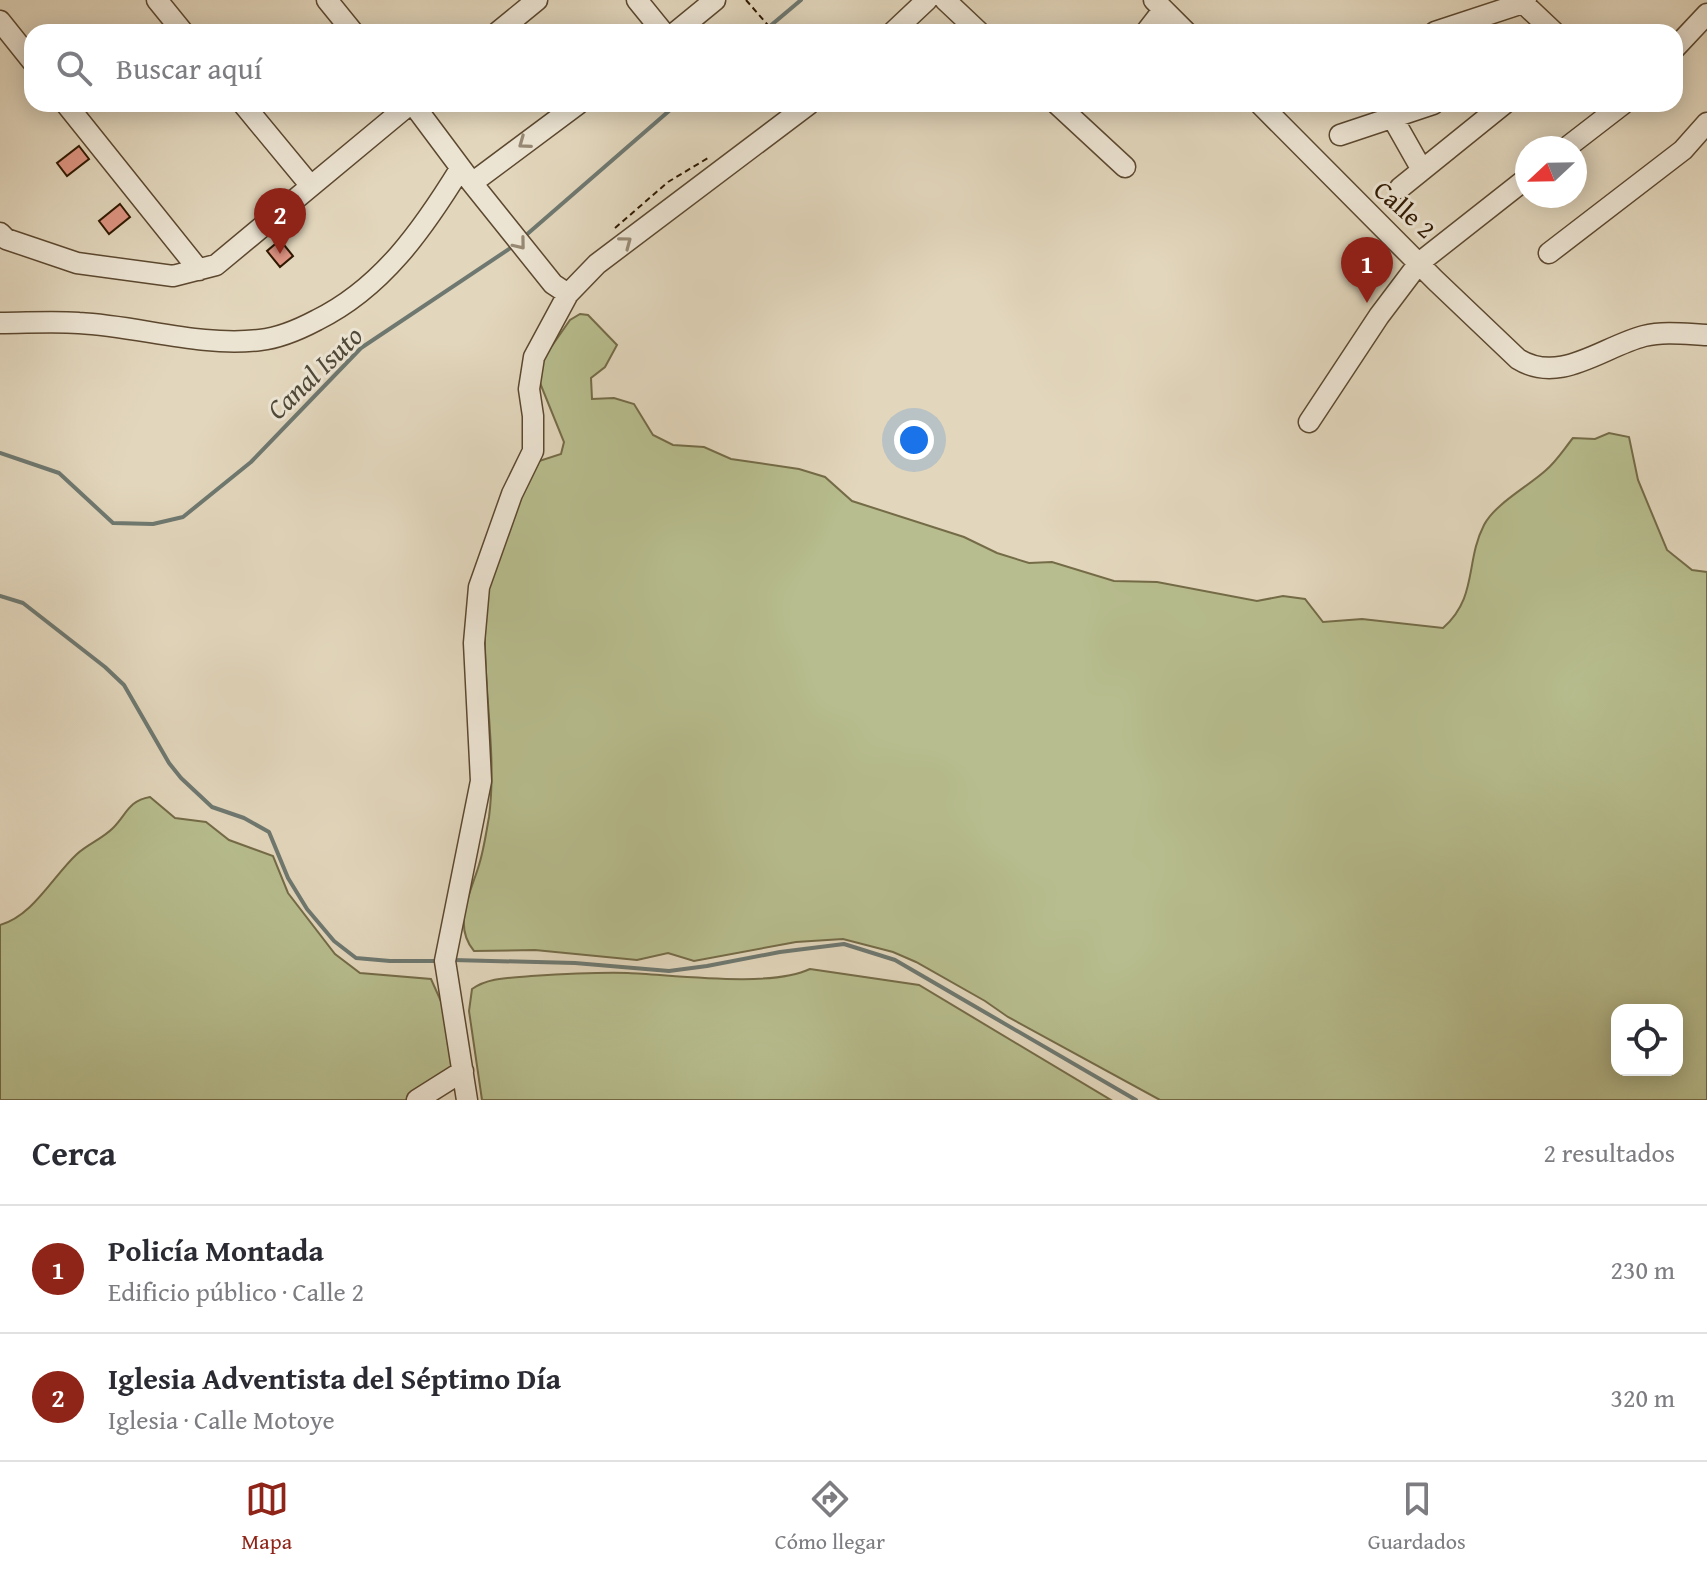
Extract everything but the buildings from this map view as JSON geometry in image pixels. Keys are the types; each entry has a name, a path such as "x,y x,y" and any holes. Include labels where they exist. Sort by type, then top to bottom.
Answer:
{"street":[{"path":"157,0 176,24"},
{"path":"327,0 346,24"},
{"path":"508,24 537,0"},
{"path":"637,0 656,24"},
{"path":"686,24 715,0"},
{"path":"902,24 927,0"},
{"path":"945,0 970,24"},
{"path":"1458,24 1523,1 1546,24"},
{"path":"1150,24 1158,5 1178,24"},
{"path":"1683,40 1707,14"},
{"path":"0,21 24,51"},
{"path":"72,112 199,270"},
{"path":"250,112 310,185"},
{"path":"0,233 6,239 77,263 173,276 216,265 402,112"},
{"path":"418,112 488,204 560,289"},
{"path":"0,323 80,323 165,336 226,341 262,340 300,329 345,306 367,289 466,176 566,112"},
{"path":"467,1100 445,961 481,781 474,643 479,587 512,494 533,451 529,389 534,357 560,289 798,112"},
{"path":"1066,112 1125,167"},
{"path":"1076,121 1083,112"},
{"name":"Calle 2","path":"1268,112 1419,263 1515,187"},
{"path":"1340,135 1408,112"},
{"path":"1400,188 1494,112"},
{"path":"1582,136 1613,112"},
{"path":"1392,117 1422,170"},
{"path":"1549,253 1683,150 1707,123"},
{"path":"1309,422 1379,316 1419,263 1518,359 1533,367 1559,367 1660,333 1707,335"},
{"path":"417,1100 463,1071"}],"path":[{"path":"746,0 767,24"}],"green space":[{"path":"580,314 588,315 617,345 605,367 591,378 592,399 614,398 634,404 653,435 673,445 704,447 731,459 799,469 825,477 852,501 964,537 997,553 1029,563 1052,562 1114,581 1157,582 1257,601 1283,596 1305,599 1323,622 1362,619 1443,628 1462,604 1478,539 1489,517 1549,467 1573,438 1595,439 1609,433 1629,437 1638,480 1667,550 1692,570 1707,572 1707,1100 1160,1100 1008,1017 916,962 893,952 843,939 796,942 694,961 668,953 637,960 535,950 474,951 464,930 464,919 489,817 491,754 485,657 488,594 498,550 536,462 561,454 564,442 540,383 542,360 570,320"},
{"path":"150,797 175,818 206,822 229,840 273,856 288,893 335,954 360,973 431,979 444,1008 454,1065 421,1100 0,1100 0,925 23,913 77,854 109,832 132,805"},
{"path":"810,969 919,985 1111,1100 482,1100 469,1011 472,989 486,982 516,977 604,973 747,979 793,975"}],"waterway":[{"name":"Canal Isuto","path":"772,24 801,0"},
{"name":"Canal Isuto","path":"525,236 668,112"},
{"name":"Canal Isuto","path":"0,453 59,473 113,523 153,524 183,517 251,462 361,348 515,245"},
{"path":"0,596 23,603 124,685 169,763 212,807 244,818 269,832 288,878 307,909 334,941 356,958 440,961"},
{"path":"453,960 575,963 669,971 844,944 895,960 1136,1100"}],"place":[{"name":"Iglesia Adventista del Séptimo Día","path":"280,254"},
{"name":"Policía Montada","path":"1367,303"}]}
